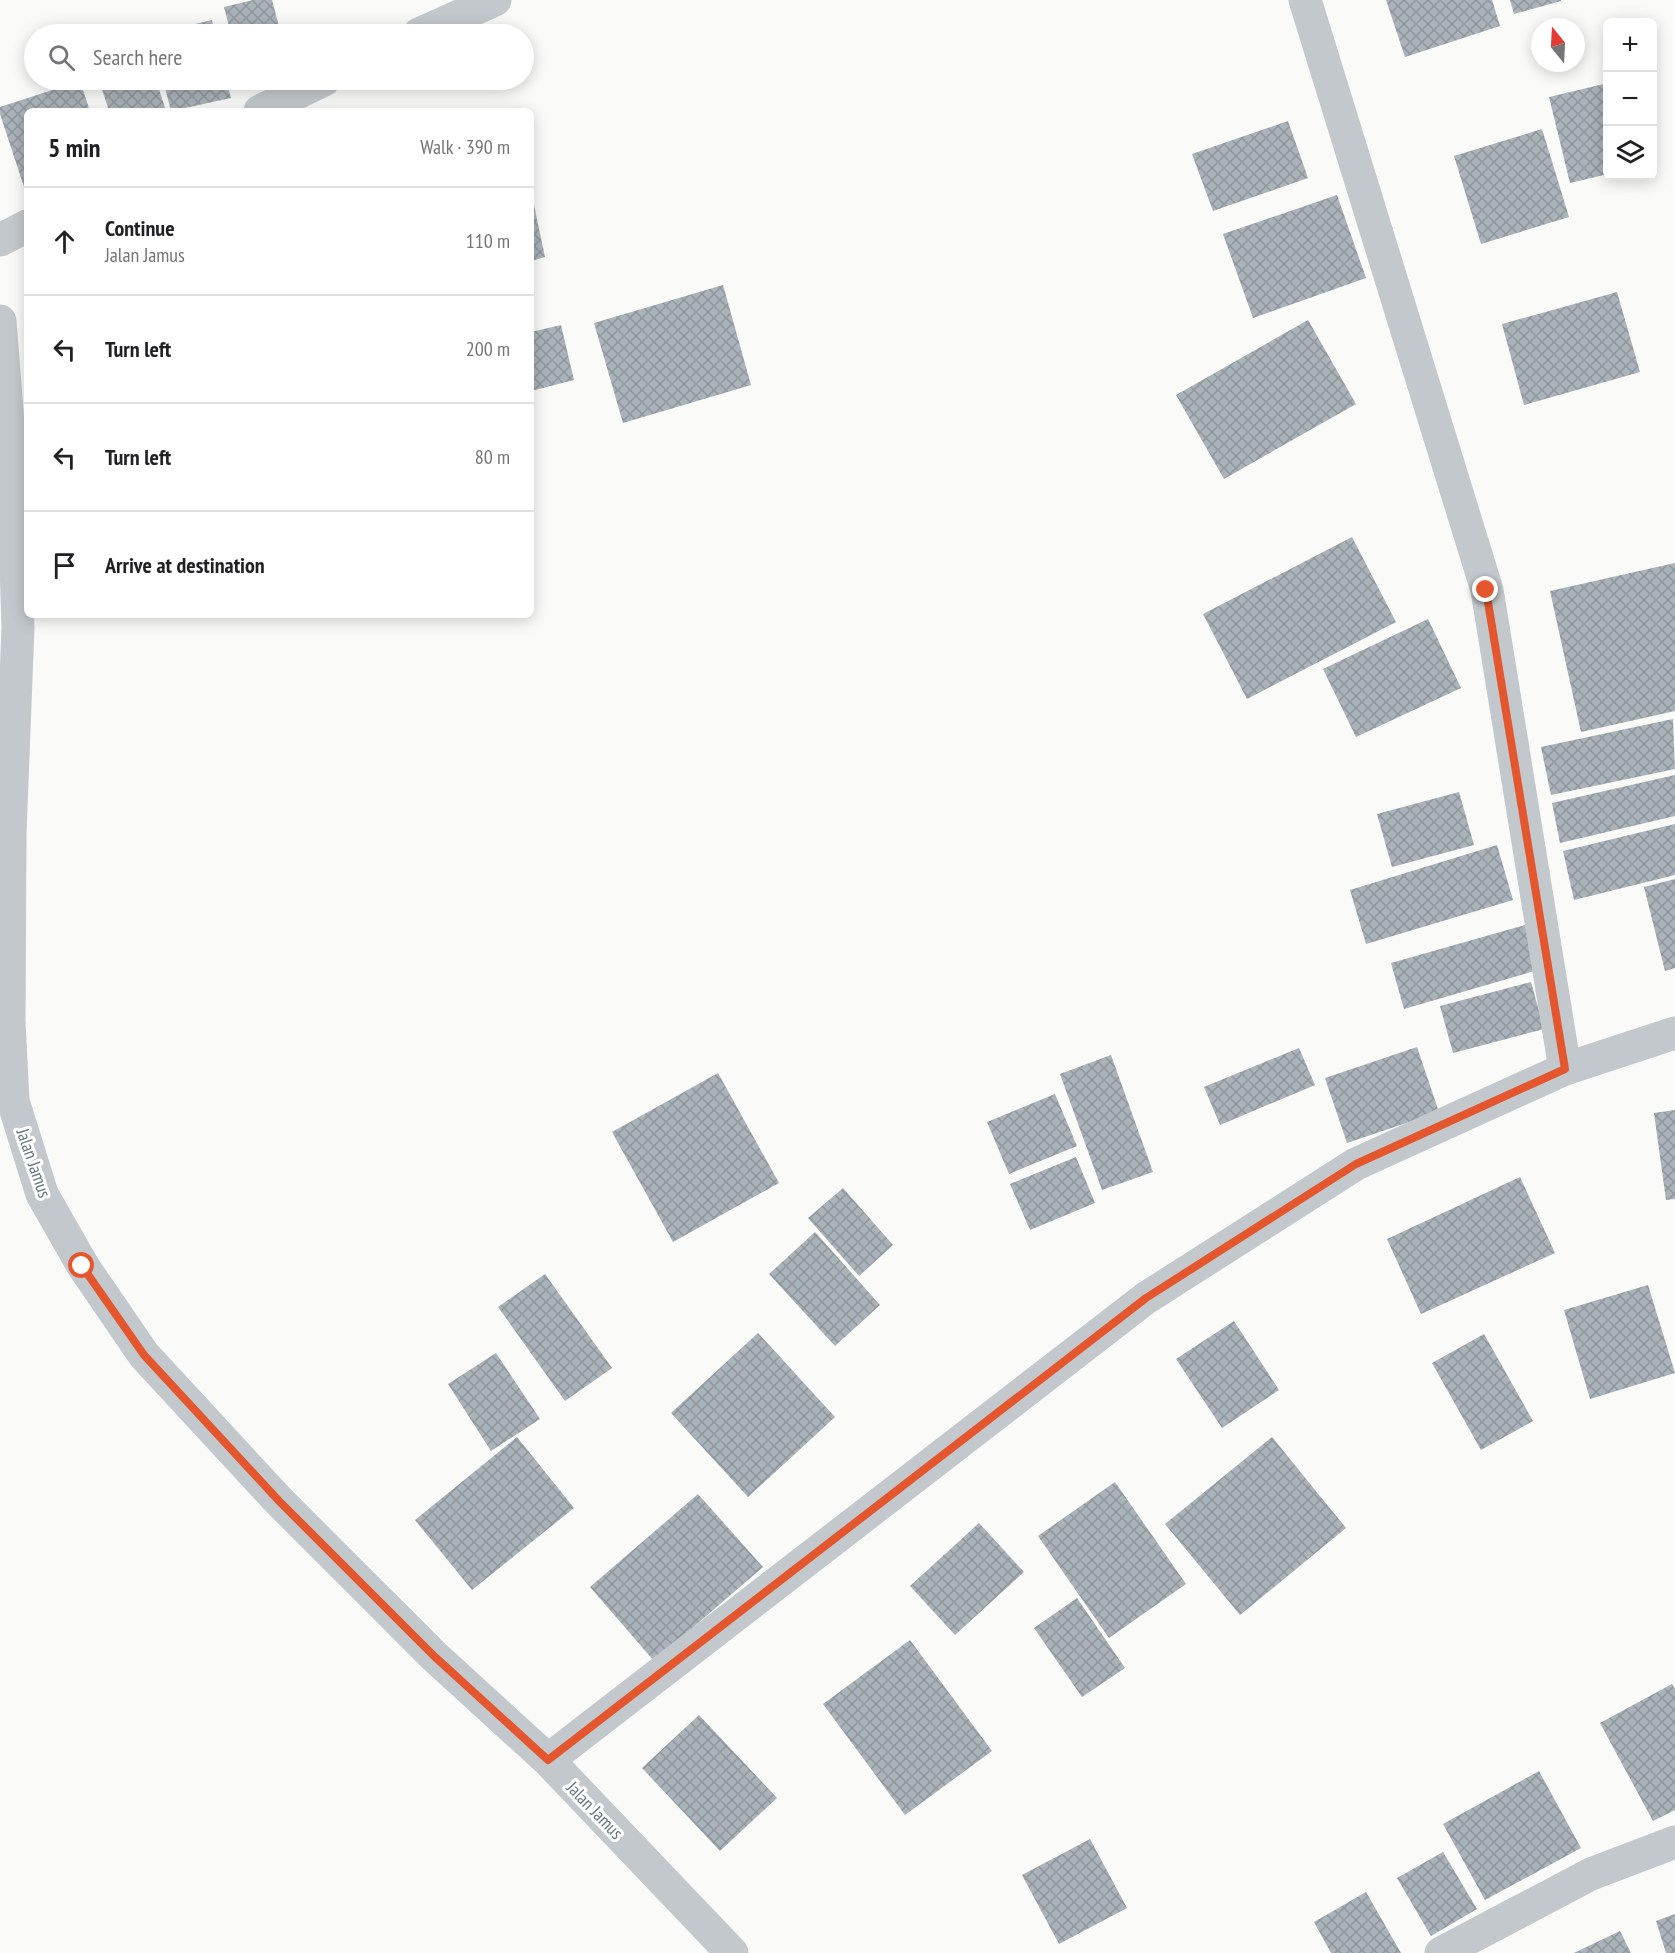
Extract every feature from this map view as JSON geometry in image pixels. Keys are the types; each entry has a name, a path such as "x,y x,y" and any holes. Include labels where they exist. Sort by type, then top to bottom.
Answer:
{"street":[{"path":"441,24 495,0"},
{"path":"1305,0 1486,590 1565,1069"},
{"path":"266,108 303,90"},
{"path":"0,240 24,228"},
{"name":"Jalan Jamus","path":"0,321 7,502 18,627 10,834 9,1021 13,1101 42,1194 82,1266 144,1355 279,1501 410,1632 548,1760 732,1953"},
{"path":"548,1760 1146,1298 1356,1164 1565,1069 1675,1034"},
{"path":"1441,1953 1591,1874 1675,1842"}],"building":[{"path":"253,0 272,0 278,24 228,24 224,7"},
{"path":"1386,0 1492,0 1500,26 1405,57"},
{"path":"1510,0 1561,0 1561,1 1514,14"},
{"path":"212,20 213,24 195,24"},
{"path":"1603,84 1603,175 1570,183 1549,97"},
{"path":"52,90 83,90 89,108 24,108 24,187 0,114 0,107"},
{"path":"102,90 159,90 165,108 108,108"},
{"path":"166,90 229,90 231,98 185,108 170,108"},
{"path":"1288,121 1308,178 1213,211 1192,154"},
{"path":"1542,129 1569,217 1481,244 1454,156"},
{"path":"1337,195 1366,278 1253,318 1223,234"},
{"path":"534,205 545,257 534,260"},
{"path":"723,285 751,385 623,423 594,323"},
{"path":"1617,292 1640,372 1524,405 1502,324"},
{"path":"1308,320 1356,404 1224,479 1176,395"},
{"path":"561,325 574,380 534,390 534,331"},
{"path":"1352,537 1396,622 1247,699 1203,614"},
{"path":"1675,563 1675,711 1581,732 1550,591"},
{"path":"1428,619 1461,688 1356,737 1323,669"},
{"path":"1673,719 1675,769 1551,795 1541,747"},
{"path":"1675,775 1675,816 1560,843 1552,803"},
{"path":"1459,792 1474,845 1392,867 1377,814"},
{"path":"1675,824 1675,875 1574,900 1563,851"},
{"path":"1497,845 1513,900 1366,944 1350,890"},
{"path":"1675,879 1675,968 1665,971 1644,887"},
{"path":"1525,925 1538,970 1404,1009 1391,963"},
{"path":"1531,982 1544,1029 1453,1053 1440,1006"},
{"path":"1417,1047 1439,1112 1347,1143 1325,1078"},
{"path":"1299,1048 1315,1085 1220,1125 1204,1087"},
{"path":"1111,1055 1153,1172 1102,1190 1060,1074"},
{"path":"718,1073 779,1183 673,1242 612,1132"},
{"path":"1055,1094 1077,1146 1009,1174 987,1122"},
{"path":"1675,1110 1675,1199 1666,1200 1654,1113"},
{"path":"1076,1157 1095,1203 1030,1230 1010,1184"},
{"path":"1520,1177 1555,1253 1421,1314 1387,1239"},
{"path":"843,1188 893,1245 859,1276 808,1218"},
{"path":"815,1232 880,1305 835,1346 769,1274"},
{"path":"545,1274 612,1368 565,1401 498,1307"},
{"path":"1648,1285 1675,1373 1590,1399 1564,1310"},
{"path":"1234,1321 1279,1390 1222,1428 1176,1359"},
{"path":"758,1333 835,1417 748,1497 671,1413"},
{"path":"1484,1334 1533,1421 1481,1450 1432,1363"},
{"path":"496,1353 540,1419 491,1451 448,1384"},
{"path":"517,1437 574,1508 472,1590 415,1520"},
{"path":"1272,1437 1346,1528 1240,1615 1165,1524"},
{"path":"1115,1482 1186,1584 1109,1638 1038,1536"},
{"path":"698,1494 763,1567 654,1661 590,1587"},
{"path":"979,1523 1024,1572 955,1635 910,1586"},
{"path":"1077,1598 1125,1668 1082,1697 1034,1628"},
{"path":"910,1640 992,1751 905,1815 823,1704"},
{"path":"1672,1684 1675,1689 1675,1810 1653,1821 1600,1723"},
{"path":"699,1715 777,1798 720,1851 642,1768"},
{"path":"1539,1771 1581,1848 1485,1900 1443,1824"},
{"path":"1090,1839 1127,1908 1059,1944 1022,1875"},
{"path":"1443,1852 1477,1909 1431,1936 1397,1878"},
{"path":"1366,1892 1401,1953 1331,1953 1314,1922"},
{"path":"1675,1914 1675,1953 1666,1953 1656,1921"},
{"path":"1620,1931 1631,1953 1574,1953"}],"route":[{"path":"82,1266 144,1355 279,1501 434,1656 548,1760 1146,1298 1356,1164 1565,1069 1486,590"}]}
